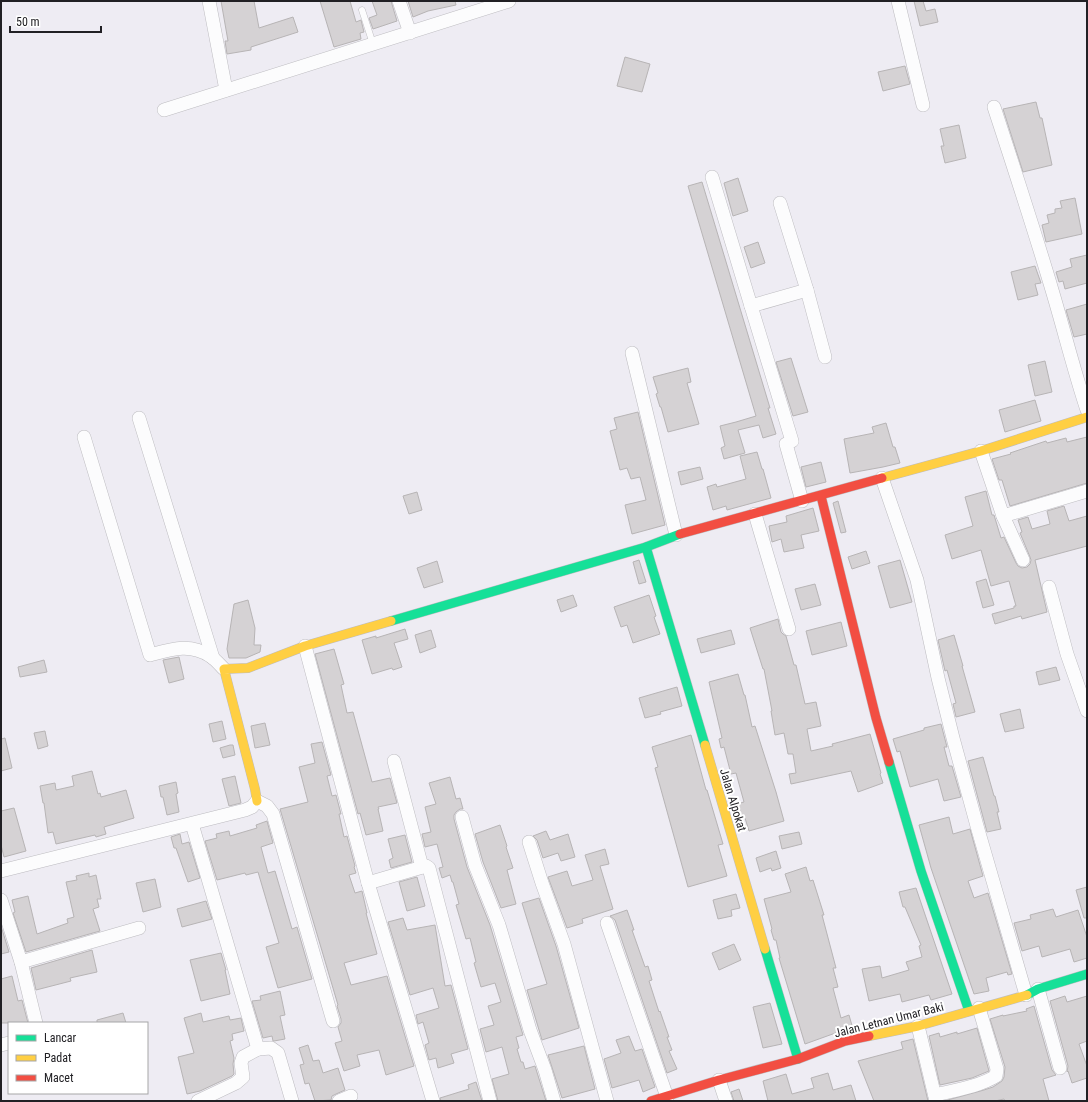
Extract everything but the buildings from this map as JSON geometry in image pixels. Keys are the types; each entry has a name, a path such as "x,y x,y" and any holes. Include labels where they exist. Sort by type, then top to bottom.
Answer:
{"street":[{"path":"209,1 226,90"},
{"path":"399,1 410,32"},
{"path":"164,110 509,1"},
{"path":"898,1 923,105"},
{"path":"994,107 1038,242 1074,371 1087,410"},
{"path":"712,177 792,441 786,444 802,501"},
{"path":"780,203 807,290 825,357"},
{"path":"751,306 807,290"},
{"path":"632,353 676,535"},
{"path":"224,669 248,668 305,646 646,547 676,535 981,451 1087,417"},
{"path":"139,418 213,658"},
{"path":"1,871 245,810 252,807 257,801 224,669 213,658 194,648 175,648 150,655 84,437"},
{"path":"981,451 1003,516 1023,560"},
{"path":"882,478 916,580 938,678 976,826 1032,992 1060,1068"},
{"path":"1003,516 1087,491"},
{"path":"821,496 876,718 921,871 997,1069 996,1076 977,1085 936,1098 918,1026"},
{"path":"755,514 789,629"},
{"name":"Jalan Alpokat","path":"646,547 798,1059"},
{"path":"1049,587 1067,654 1087,711"},
{"path":"305,646 368,883 433,1101"},
{"path":"394,761 422,867"},
{"path":"257,801 267,806 273,814 333,1021"},
{"path":"462,817 475,865 499,925 530,1030 545,1070 554,1101"},
{"path":"192,824 258,1049"},
{"path":"529,842 564,944 607,1101"},
{"path":"368,883 426,866 429,868 490,1101"},
{"path":"1,900 21,962 36,1022"},
{"path":"607,923 667,1097"},
{"path":"21,962 139,928"},
{"name":"Jalan Letnan Umar Baki","path":"651,1101 719,1080 798,1059 845,1041 918,1026 1087,974"},
{"path":"198,1101 236,1083 243,1077 241,1063 243,1057 258,1049 271,1048 278,1054 292,1101"},
{"path":"719,1080 726,1101"},
{"path":"339,1101 351,1096"}],"lane":[{"path":"362,10 373,44"}],"traffic: fast":[{"path":"391,621 646,547 680,534"},
{"path":"646,547 705,745"},
{"path":"889,762 921,871 969,1011"},
{"path":"765,949 798,1059"},
{"path":"1027,995 1038,989 1087,974"}],"traffic: slow":[{"path":"882,478 981,451 1087,417"},
{"path":"257,801 224,669 248,668 305,646 391,621"},
{"path":"705,745 765,949"},
{"path":"869,1036 918,1026 1027,995"}],"traffic: jam":[{"path":"680,534 882,478"},
{"path":"821,496 876,718 889,762"},
{"path":"651,1101 719,1080 798,1059 845,1041 869,1036"}]}
